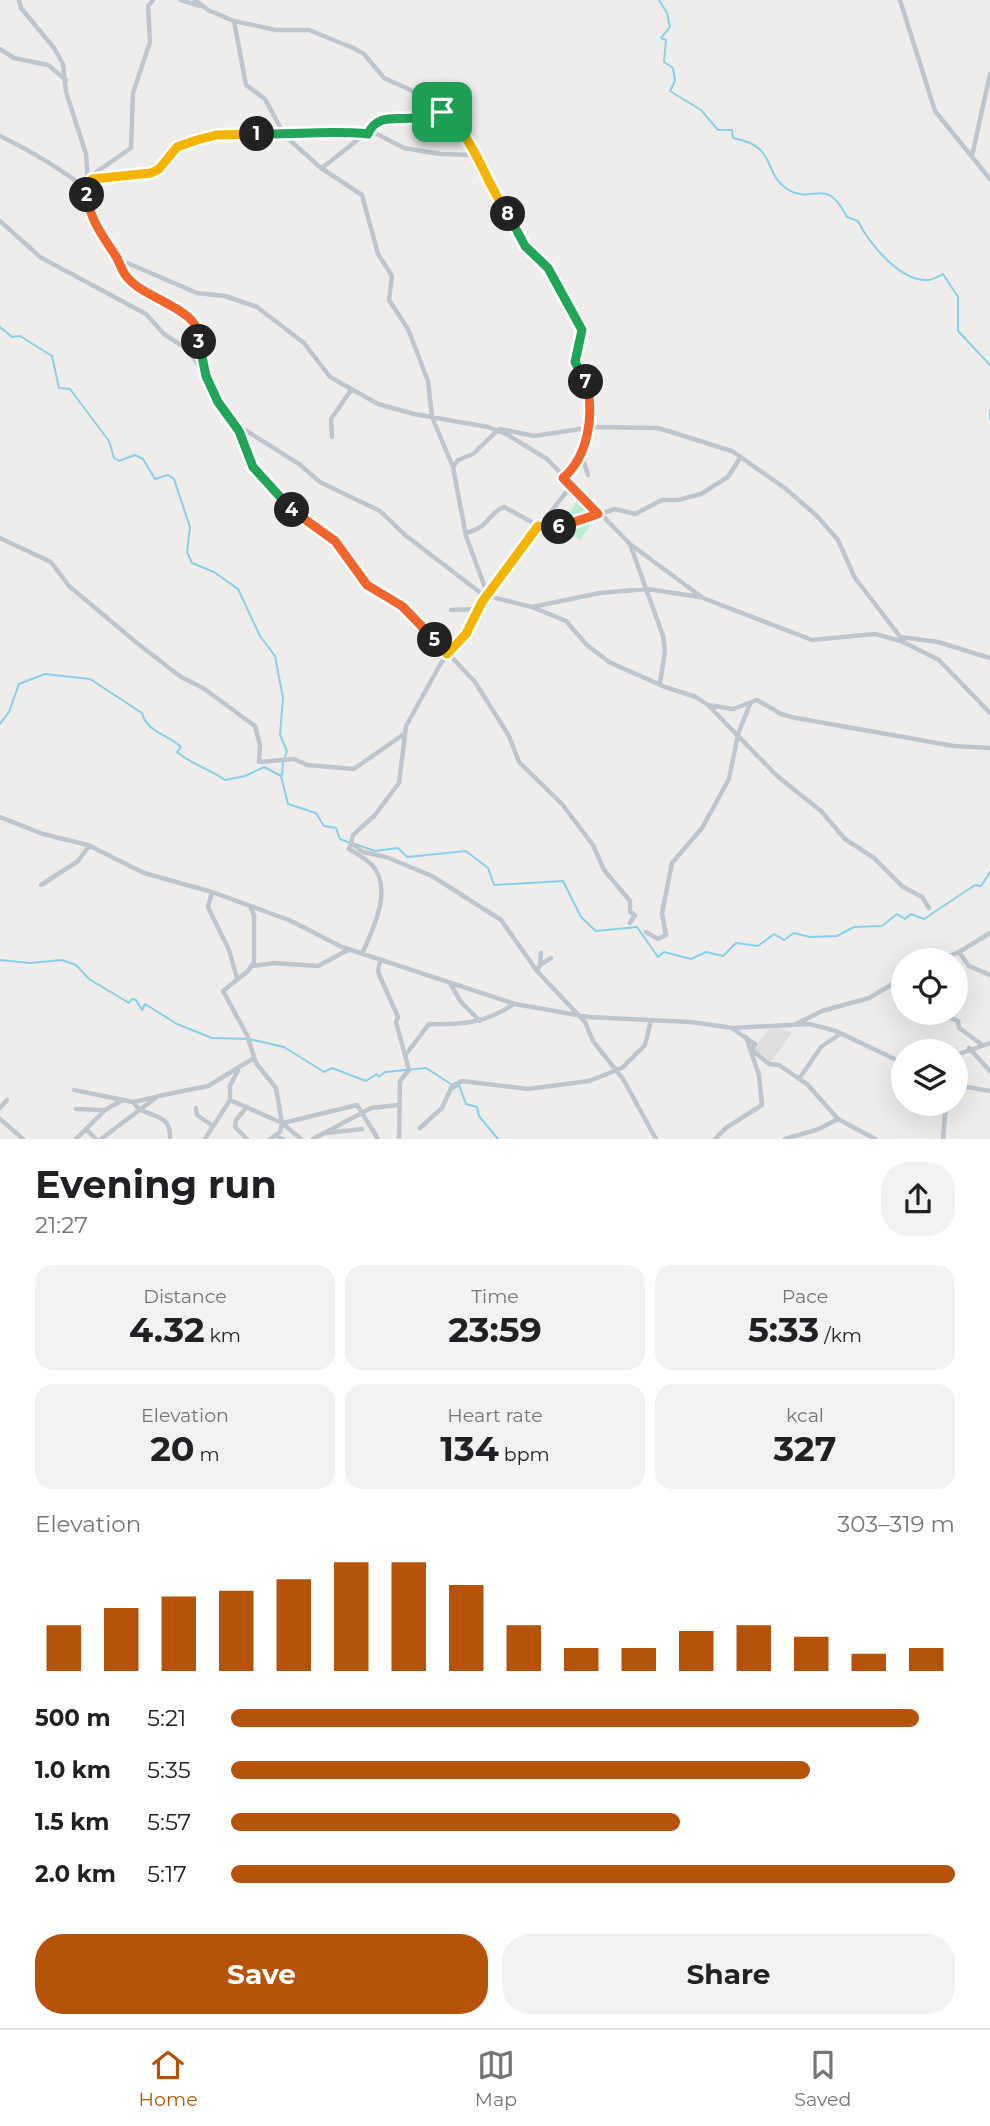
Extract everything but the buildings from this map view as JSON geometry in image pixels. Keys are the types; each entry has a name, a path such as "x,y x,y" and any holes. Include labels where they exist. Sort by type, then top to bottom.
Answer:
{"street":[{"path":"19,0 21,8 56,50 66,80 69,102 86,150 92,222 118,259 127,278 196,322 200,330 199,349 206,376 218,402 234,423 257,474 294,512 337,543 367,585 407,609 483,693 495,718 509,736 519,762 553,794 593,845 604,870 631,902 630,912 635,915 630,923"},
{"path":"88,184 98,169 131,148 133,93 150,42 148,6 153,0"},
{"path":"181,0 203,6 234,21 276,30 309,30 354,48 364,54 382,77 415,92 458,125 520,239 548,268 582,330 575,362 588,387 582,455 589,475"},
{"path":"195,0 203,6"},
{"path":"900,0 935,111 990,179"},
{"path":"234,21 244,82 265,99 285,136 321,168 363,196 378,254 392,276 388,300 408,328 428,381 432,417 453,467 466,533 487,597"},
{"path":"0,49 20,60 44,63 66,80"},
{"path":"972,156 990,74"},
{"path":"321,168 327,167 349,143 368,134 370,128 387,117 417,117 436,108"},
{"path":"0,136 88,184 151,173 159,169 177,147 207,137 251,134 285,136 319,130 383,135 404,148 440,154 475,155"},
{"path":"0,221 35,254 150,317 163,333 187,349 206,376"},
{"path":"118,259 197,293 225,296 257,307 286,327 310,349 326,373 351,390 392,409 532,436 586,429 664,428 729,450 805,504 837,538 848,557 853,575 907,644"},
{"path":"332,437 331,419 351,390"},
{"path":"234,423 299,464 320,482 380,511 405,534 487,597 532,607 568,623 587,645 609,662 696,697 708,705 792,790 819,809 847,841 870,855 903,887 922,897 929,908"},
{"path":"492,428 543,456 630,544 701,597"},
{"path":"453,467 456,461 473,454 498,430"},
{"path":"563,478 582,455"},
{"path":"466,533 481,529 498,510 505,507 538,526 564,526 616,509 633,515 662,500 696,496 728,477 740,458"},
{"path":"362,954 372,936 380,890 374,868 349,849 354,835 376,815 399,783 404,734 447,654 466,634 478,609 538,526 571,486"},
{"path":"0,538 51,562 69,586 111,622 175,673 203,688 255,726 260,745 258,762 294,759 307,765 354,769 404,734"},
{"path":"630,544 664,645 659,684"},
{"path":"532,607 600,593 647,589 701,597 812,640 875,634 907,644 939,660 990,713"},
{"path":"451,610 478,609"},
{"path":"901,637 938,642 990,658"},
{"path":"708,705 728,709 760,701 781,714 796,718 954,746 990,748"},
{"path":"646,932 658,939 666,936 662,912 672,863 702,828 729,779 738,734 750,704"},
{"path":"0,817 89,846 142,872 212,892 300,925 349,950 514,1004 576,1015 733,1028 813,1024 891,1057"},
{"path":"0,822 15,824"},
{"path":"351,843 363,852 386,857 432,876 505,924 537,971 585,1022 593,1041 616,1070 656,1139"},
{"path":"41,885 78,861 89,846"},
{"path":"212,892 208,907 225,939 237,978"},
{"path":"248,906 254,913 254,962 224,988 223,993 247,1035 254,1057 276,1088 282,1123 281,1137 270,1139"},
{"path":"966,948 990,933"},
{"path":"250,968 274,962 318,966 349,950"},
{"path":"537,971 541,953"},
{"path":"540,965 551,958"},
{"path":"380,960 377,970 398,1017 396,1022 409,1070 400,1079 399,1139"},
{"path":"968,965 990,975"},
{"path":"450,985 461,1002 480,1021"},
{"path":"794,1025 822,1011 873,996 891,985"},
{"path":"406,1055 429,1024 446,1026 480,1021 514,1004"},
{"path":"421,1128 442,1108 452,1086 458,1082 528,1088 589,1081 616,1070 643,1048 649,1037 651,1020"},
{"path":"958,1025 981,1044"},
{"path":"733,1028 755,1044 752,1050 771,1065 779,1065 799,1079 838,1119 875,1139"},
{"path":"799,1079 821,1047 840,1034"},
{"path":"717,1138 761,1105 760,1075 746,1037"},
{"path":"990,1043 969,1048 990,1071"},
{"path":"74,1090 133,1102 195,1091 239,1069 254,1057"},
{"path":"760,1075 771,1065"},
{"path":"205,1139 230,1100 230,1086 239,1069"},
{"path":"968,1088 990,1091"},
{"path":"87,1130 98,1139 158,1096"},
{"path":"0,1108 7,1100"},
{"path":"76,1139 105,1110 122,1100"},
{"path":"230,1100 282,1123 302,1139"},
{"path":"133,1102 140,1110 165,1119 169,1125 170,1139"},
{"path":"282,1123 320,1111 335,1111 357,1105 364,1112 378,1139"},
{"path":"313,1139 364,1112 398,1105"},
{"path":"247,1107 236,1120 235,1126 247,1139"},
{"path":"197,1108 197,1115 213,1126"},
{"path":"76,1109 105,1110"},
{"path":"334,1126 335,1111"},
{"path":"943,1139 945,1116"},
{"path":"0,1119 23,1139"},
{"path":"785,1139 818,1129 838,1119"},
{"path":"322,1134 362,1129"}],"shaded area":[{"path":"772,1024 792,1033 770,1063 753,1050"}],"green space":[{"path":"577,501 597,515 580,540 560,527"}],"waterway":[{"path":"659,0 667,13 670,27 661,38 666,40 664,62 673,68 675,81 670,91 701,110 718,130 732,130 733,138 757,147 768,160 774,175 787,189 796,193 819,193 832,197 847,217 858,221 878,250 896,268 917,279 930,280 943,274 958,297 958,331 990,365"},
{"path":"0,327 12,337 20,336 52,356 59,388 70,389 109,441 114,458 119,461 135,455 143,459 155,479 168,475 174,479 190,527 187,552 192,563 214,572 238,589 260,636 275,656 283,698 280,735 287,751 285,757"},
{"path":"990,410 990,419"},
{"path":"0,724 9,712 19,684 45,674 90,679 142,713 148,725 181,747 177,752 182,756 225,780 245,776 264,767 281,776 288,804 316,813 324,826 336,828 340,839 350,843"},
{"path":"282,775 283,763"},
{"path":"355,844 375,851 398,848 407,857 466,851 488,868 494,885 563,881 581,917 596,931 637,927 658,957 664,952 691,959 706,952 723,956 736,943 758,946 774,934 784,940 794,933 810,937 837,936 854,927 882,926 897,914 905,919 911,914 924,919 975,885 981,886 990,872"},
{"path":"0,960 30,963 62,960 76,965 89,979 129,1003 132,999 136,1000 142,1010 145,1004 177,1024 212,1038 249,1039 284,1047 324,1072 332,1068 366,1081 385,1072 426,1068 451,1084"},
{"path":"453,1089 459,1085 466,1104 477,1107 479,1116 498,1139"}],"route":[{"path":"436,108 442,112 452,118 468,137 472,151 498,202 507,211 525,246 548,268 582,330 583,339 575,362 588,387 587,424 582,455 563,478 598,514 559,527 538,526 524,550 482,602 466,634 447,654 407,609 367,585 337,543 294,512 257,474 248,458 239,431 218,402 206,376 199,351 200,330 197,324 191,317 147,293 127,278 118,259 92,222 86,192 92,179 138,177 151,173 159,169 177,147 207,137 251,134 285,136 319,130 368,134 370,128 387,117 417,117 436,108"}]}
